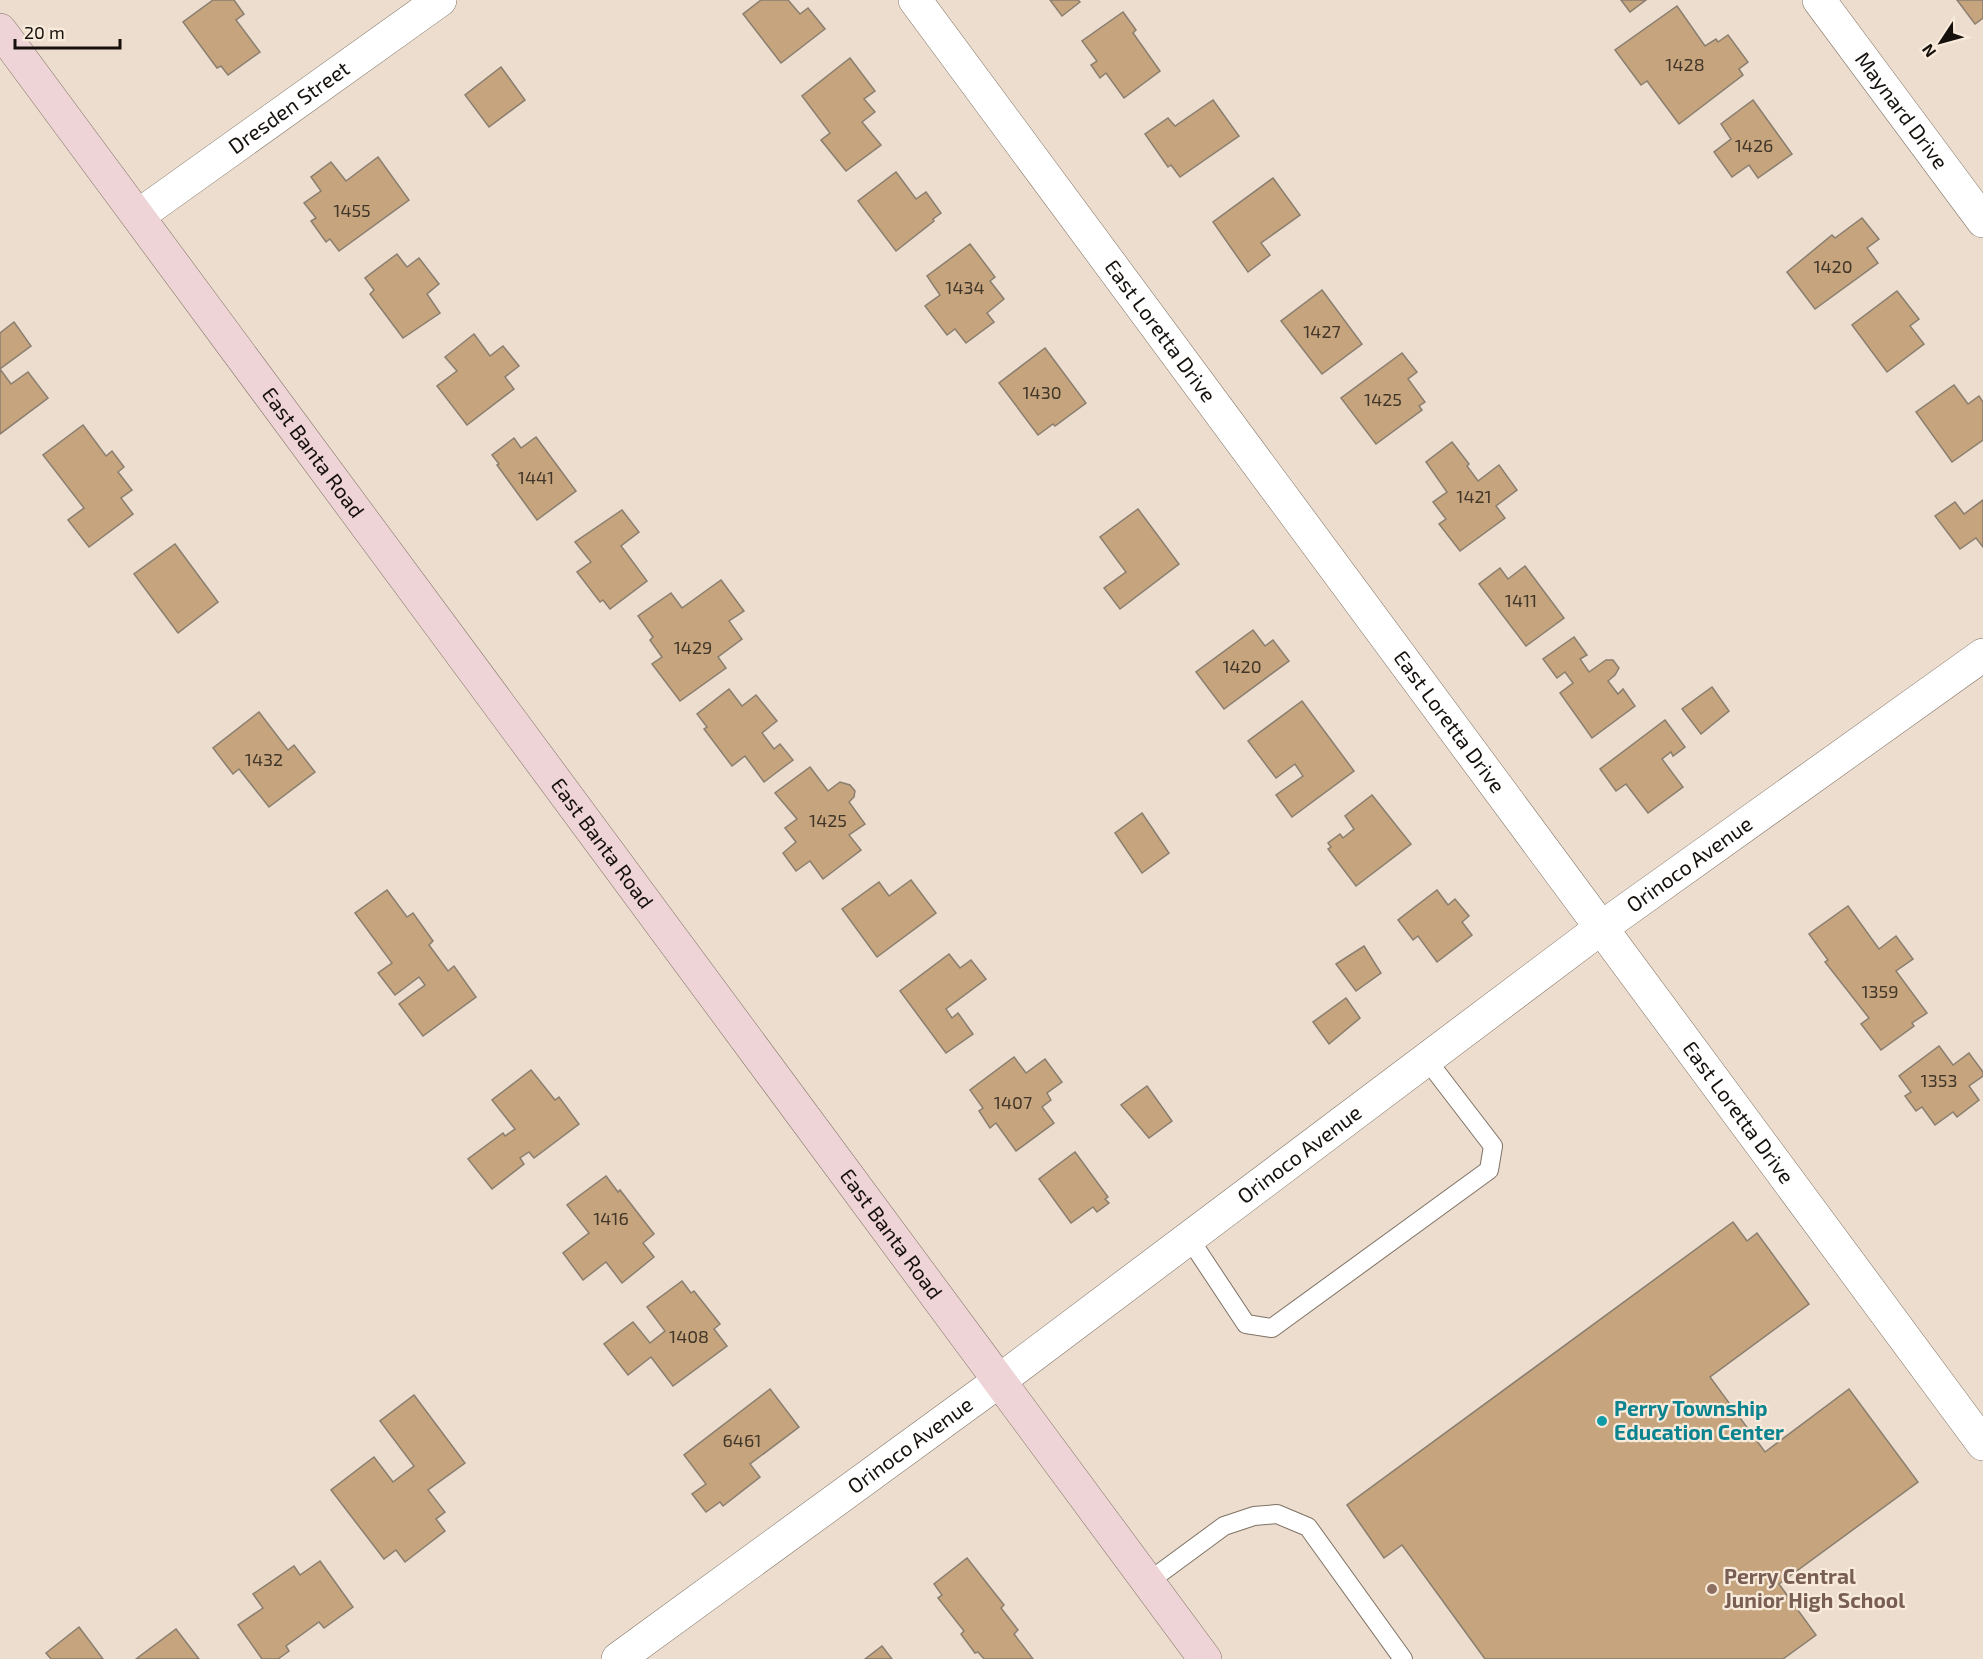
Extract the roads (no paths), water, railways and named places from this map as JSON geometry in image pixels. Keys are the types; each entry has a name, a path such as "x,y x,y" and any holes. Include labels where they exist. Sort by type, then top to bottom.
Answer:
{"street":[{"name":"Dresden Street","path":"138,216 440,0"},
{"name":"East Loretta Drive","path":"915,0 1983,1444"},
{"name":"Maynard Drive","path":"1819,0 1983,222"},
{"name":"East Banta Road","path":"0,30 1205,1659"},
{"name":"Orinoco Avenue","path":"618,1659 999,1381 1601,928 1983,655"}],"lane":[{"path":"1189,1239 1246,1324 1272,1328 1489,1170 1492,1146 1427,1060"},
{"path":"1148,1582 1224,1526 1254,1516 1277,1514 1308,1527 1403,1659"}],"place":[{"name":"Perry Township Education Center","path":"1602,1421"},
{"name":"Perry Central Junior High School","path":"1712,1589"}]}
